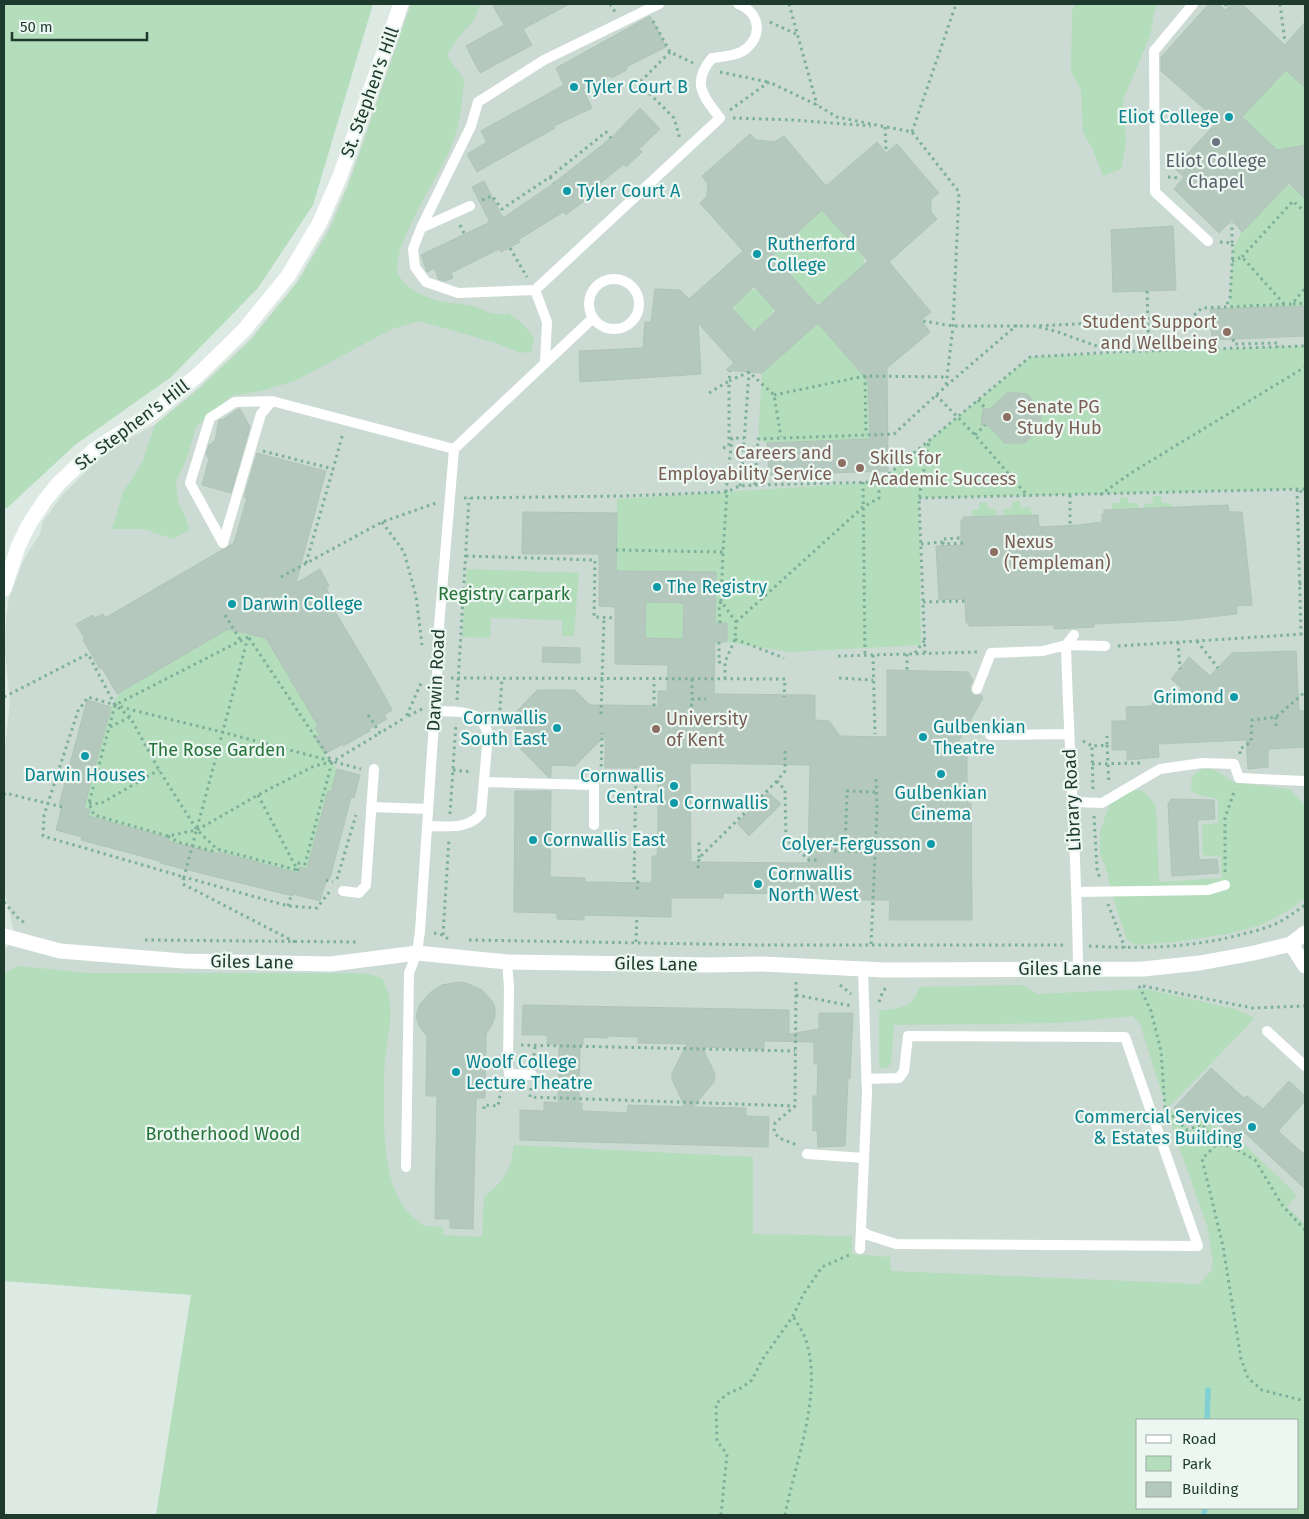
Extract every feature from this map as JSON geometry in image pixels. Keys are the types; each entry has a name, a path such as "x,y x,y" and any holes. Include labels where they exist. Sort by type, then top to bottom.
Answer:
{"street":[{"name":"St. Stephen's Hill","path":"4,589 18,547 28,526 58,484 95,450 151,414 199,374 244,330 288,276 320,222 340,176 401,4"},
{"name":"Giles Lane","path":"4,936 60,951 183,960 331,964 418,953 506,962 762,964 864,969 1143,969 1182,966 1254,953 1291,944 1305,933"},
{"path":"1291,944 1305,966"}],"lane":[{"path":"659,4 544,60 478,102 471,126 421,228 414,249 415,267 426,282 458,294 535,290 720,118 707,100 699,83 703,68 712,58 744,51 754,38 758,27 754,15 738,4"},
{"path":"1193,4 1154,51 1155,192 1208,241"},
{"path":"421,228 470,206"},
{"path":"610,279 622,280 630,284 639,301 638,311 628,325 610,328 602,326 593,318 589,310 589,299 592,291 602,281 610,279"},
{"path":"535,290 547,322 545,361"},
{"path":"272,401 261,414 223,543 190,483 210,418 235,402 272,401 454,449 545,361 593,318"},
{"name":"Darwin Road","path":"406,1167 409,973 418,953 420,931 438,638 454,449"},
{"path":"1066,646 1074,635"},
{"path":"977,689 991,654 1043,651 1066,646 1105,646"},
{"name":"Library Road","path":"1066,646 1077,892 1078,969"},
{"path":"427,826 464,825 477,818 482,809 488,735 486,724 479,718 470,714 435,707"},
{"path":"990,735 1069,734"},
{"path":"1073,802 1102,803 1160,769 1202,763 1234,764 1239,778 1305,781"},
{"path":"343,891 359,893 366,885 372,807 371,770"},
{"path":"484,782 594,785 594,825"},
{"path":"372,807 428,809"},
{"path":"1077,892 1208,890 1225,885"},
{"path":"506,962 510,988 509,1074 532,1075"},
{"path":"856,1251 861,1230 864,1158 866,1079 864,969"},
{"path":"1267,1031 1305,1066"},
{"path":"861,1230 868,1235 896,1244 1198,1246 1125,1037 908,1036 904,1071 899,1078 866,1079"},
{"path":"807,1154 864,1158"}],"path":[{"path":"789,4 817,105"},
{"path":"912,132 956,4"},
{"path":"1280,4 1285,42"},
{"path":"647,9 670,52 639,83 674,118 683,152"},
{"path":"754,15 798,34"},
{"path":"720,118 768,82 817,105 837,117 912,132 959,192 953,326 946,386"},
{"path":"720,118 793,120 885,127"},
{"path":"885,127 886,149"},
{"path":"470,206 492,196 502,210 550,178 606,132 611,138"},
{"path":"550,178 554,183"},
{"path":"1232,261 1242,256 1293,201 1305,212"},
{"path":"1226,307 1230,298 1232,223"},
{"path":"1208,241 1232,243"},
{"path":"510,248 535,290"},
{"path":"1242,256 1285,304"},
{"path":"1292,304 1305,288"},
{"path":"1147,291 1149,351"},
{"path":"923,321 953,326 1036,326 1191,318 1202,308 1305,302"},
{"path":"755,485 758,439 894,434 1017,325"},
{"path":"1036,326 1115,352"},
{"path":"1234,339 1234,344 1278,343 1279,347"},
{"path":"281,577 382,522 450,498 625,496 727,491 740,486 755,485 879,482 1030,357 1115,352 1305,346"},
{"path":"1100,495 1131,473 1305,367"},
{"path":"723,448 729,446 728,381 730,372"},
{"path":"709,393 728,381 749,372"},
{"path":"749,372 774,395 781,437"},
{"path":"740,486 749,372"},
{"path":"774,395 865,376 948,377"},
{"path":"865,376 866,435"},
{"path":"936,395 958,416 1027,495"},
{"path":"978,400 986,409"},
{"path":"306,563 347,421"},
{"path":"974,435 985,425"},
{"path":"720,623 719,606 722,601 723,552 732,438 744,438"},
{"path":"925,653 919,498 929,441"},
{"path":"251,448 333,469"},
{"path":"863,482 865,655"},
{"path":"736,622 863,507 879,498 879,482"},
{"path":"1297,489 1305,494"},
{"path":"1105,646 1303,635 1299,584 1297,489"},
{"path":"919,498 1305,489"},
{"path":"1070,495 1070,525"},
{"path":"382,522 404,552 416,596 423,653"},
{"path":"943,542 943,539 961,538"},
{"path":"921,544 965,543"},
{"path":"616,550 723,552"},
{"path":"466,556 595,560 594,617 615,618"},
{"path":"1299,584 1305,583"},
{"path":"722,601 736,622 735,639 725,662 725,679"},
{"path":"924,602 968,601"},
{"path":"226,615 241,641"},
{"path":"601,714 604,617"},
{"path":"94,814 89,803 115,705 248,637"},
{"path":"248,637 183,884 295,942"},
{"path":"248,637 332,762 304,864 299,863 297,871"},
{"path":"735,639 784,658"},
{"path":"915,654 925,640"},
{"path":"1197,641 1218,668"},
{"path":"719,642 719,662 725,662"},
{"path":"1178,642 1180,669"},
{"path":"838,656 980,652"},
{"path":"4,697 88,654 115,705 130,717 159,770 198,830 217,849 297,871"},
{"path":"907,654 907,671"},
{"path":"873,655 875,734"},
{"path":"437,678 785,679 784,697"},
{"path":"839,678 873,680"},
{"path":"654,679 654,706"},
{"path":"690,705 692,705 692,679"},
{"path":"406,717 422,680"},
{"path":"358,808 336,883 317,908 288,906 43,836 44,816 78,711 88,697 332,762 371,770"},
{"path":"692,699 706,699"},
{"path":"168,836 198,830 258,795 314,766 332,762 406,717 435,707"},
{"path":"368,715 380,733"},
{"path":"109,727 130,717"},
{"path":"1276,717 1276,728"},
{"path":"601,773 602,734"},
{"path":"1107,736 1109,799"},
{"path":"1107,745 1092,746 1097,869 1113,919 1125,948"},
{"path":"698,858 777,781 785,771 785,751"},
{"path":"1092,764 1166,762 1169,768"},
{"path":"89,803 100,804 159,770"},
{"path":"636,773 634,881 638,882 637,893"},
{"path":"871,944 876,852 876,775"},
{"path":"777,781 785,790 786,838 809,860 818,860"},
{"path":"845,851 847,792 876,792"},
{"path":"4,795 4,793 62,807"},
{"path":"258,795 297,871"},
{"path":"90,813 168,836 178,842 213,851 217,849"},
{"path":"698,868 699,839"},
{"path":"834,851 876,852"},
{"path":"288,906 291,896"},
{"path":"4,902 17,917 33,928"},
{"path":"469,940 761,945 1078,945 1125,948 1192,945 1218,941 1253,932 1282,921 1305,905"},
{"path":"636,942 637,916"},
{"path":"443,935 449,940"},
{"path":"136,940 362,942"},
{"path":"805,980 795,980 795,1106 775,1123 774,1132 779,1138 807,1150 807,1154"},
{"path":"835,984 842,986 853,996"},
{"path":"877,1007 883,991 892,984"},
{"path":"1131,986 1252,1008 1305,1006"},
{"path":"1139,986 1151,1011 1160,1051 1166,1108 1187,1130 1202,1124 1216,1145"},
{"path":"508,1044 534,1047 795,1052"},
{"path":"484,1109 484,1105 498,1106 502,1081 509,1074"},
{"path":"532,1075 530,1098 795,1106"},
{"path":"1305,1230 1282,1205 1255,1160 1231,1146 1216,1145 1202,1159 1223,1246 1241,1359 1248,1378 1262,1390 1305,1401"},
{"path":"721,1515 727,1454 717,1441 716,1404 727,1394 752,1380 762,1360 793,1316 802,1294 822,1267 856,1251"},
{"path":"785,1515 810,1406 811,1369 807,1342 793,1316"}],"shaded area":[{"name":"University of Kent","path":"410,4 1305,4 1305,1417 1174,1350 4,1281 4,950 15,937 4,889 4,755 10,702 5,652 6,618 9,598 25,557 40,534 43,521 64,493 99,459 115,447 154,425 199,387 250,339 296,283 328,228 348,183"}],"green space":[{"path":"4,4 373,4 313,205 258,288 171,377 75,445 7,508 4,507"},
{"path":"411,4 480,4 474,20 458,38 447,55 464,80 459,123 451,147 408,229 401,247 398,273 413,290 435,300 469,305 494,314 508,313 522,323 534,338 531,353 518,352 496,343 419,321 390,330 295,381 261,391 231,396 196,427 187,457 176,482 178,502 189,530 173,539 143,529 112,529 123,492 142,463 155,425 200,388 251,340 297,283 330,229 349,184"},
{"path":"1075,4 1158,4 1154,13 1150,36 1123,100 1126,143 1121,169 1103,176 1093,150 1083,132 1081,91 1071,71 1072,11"},
{"path":"1284,71 1287,71 1305,88 1305,143 1292,157 1285,158 1244,119 1244,115"},
{"path":"1287,185 1291,186 1305,199 1305,306 1229,308 1233,249 1242,231"},
{"path":"822,210 863,256 864,265 821,303 816,303 775,257 775,253"},
{"path":"757,289 774,308 773,313 757,329 751,329 735,311 735,305 751,290"},
{"path":"818,323 868,381 869,439 767,443 758,439 762,373"},
{"path":"1305,346 1305,489 919,498 921,645 791,652 727,642 727,623 715,623 716,572 616,571 617,499 879,482 1030,357"},
{"path":"1152,496 1161,496 1162,503 1171,503 1171,513 1145,514 1144,504 1153,503"},
{"path":"1128,497 1128,503 1138,503 1139,514 1112,514 1112,503 1120,503 1120,498"},
{"path":"1020,501 1020,508 1031,507 1031,518 1020,518 1020,515 1004,519 1003,509 1012,509 1012,502"},
{"path":"987,502 988,509 996,509 997,519 988,519 987,516 981,516 972,520 971,510 979,510 979,503"},
{"name":"Registry carpark","path":"467,569 579,573 574,636 562,636 562,620 491,618 490,638 462,637"},
{"path":"646,602 684,603 683,639 645,638"},
{"name":"The Rose Garden","path":"221,622 277,626 296,681 293,683 312,709 309,711 313,718 326,721 315,727 320,735 316,738 325,754 337,769 331,792 328,791 307,869 298,873 168,841 169,838 88,816 90,810 84,808 111,707 120,692"},
{"path":"1206,768 1217,771 1233,782 1289,789 1305,805 1305,898 1287,911 1261,925 1227,934 1175,942 1136,945 1127,940 1100,854 1100,831 1110,804 1130,791 1140,790 1146,793 1156,805 1159,882 1221,878 1221,857 1203,855 1202,825 1218,823 1218,799 1196,794 1191,789 1191,781 1194,775"},
{"name":"Brotherhood Wood","path":"19,966 87,973 364,973 382,978 387,989 390,1009 384,1087 384,1124 389,1171 393,1186 407,1211 424,1226 443,1227 443,1235 482,1237 484,1197 497,1186 505,1175 511,1162 514,1145 753,1157 753,1234 852,1236 852,1254 890,1257 891,1271 1199,1284 1211,1271 1213,1261 1207,1226 1175,1135 1140,1024 1133,1016 1057,1023 894,1025 891,1064 886,1068 879,1067 879,1011 899,1008 908,1004 920,987 1024,985 1037,994 1147,989 1235,1009 1255,1018 1169,1107 1190,1131 1204,1115 1238,1147 1242,1142 1297,1195 1287,1207 1305,1224 1305,1515 156,1515 191,1295 4,1281 4,973"}],"building":[{"path":"492,4 569,4 523,29 532,45 480,73 466,46 504,25"},
{"name":"Eliot College","path":"1209,4 1219,4 1225,10 1232,4 1242,4 1285,45 1305,22 1305,88 1286,70 1242,117 1277,150 1305,145 1305,199 1289,183 1242,232 1232,220 1219,233 1174,189 1184,177 1174,168 1218,121 1161,71 1161,57"},
{"name":"Tyler Court B","path":"650,16 666,47 626,67 627,70 611,78 609,76 583,89 592,108 554,126 555,128 477,172 467,154 487,142 481,131 564,85 556,68"},
{"name":"Tyler Court A","path":"640,108 660,129 639,149 642,152 626,167 624,164 582,198 584,201 566,215 563,212 518,240 520,242 501,252 499,249 451,273 453,278 444,281 438,279 435,268 427,272 421,255 490,222 472,187 484,181 503,218 554,183 611,138"},
{"name":"Rutherford College","path":"750,134 756,140 774,142 784,136 826,186 877,142 886,153 897,144 939,193 931,199 931,212 937,219 889,262 931,312 921,320 930,332 887,368 888,471 769,475 767,443 870,439 868,381 818,323 762,373 726,370 734,363 698,323 701,374 580,382 579,351 643,348 645,322 651,322 655,289 680,290 689,299 743,251 700,203 707,196 708,184 702,176","holes":["822,210 868,261 818,306 773,255","754,286 776,311 754,332 732,308"]},
{"path":"1173,226 1176,290 1113,292 1111,230"},
{"path":"1305,306 1305,336 1212,340 1210,309"},
{"path":"1008,392 1027,394 1041,409 1041,428 1025,443 1004,443 989,426 981,425 983,409 990,409"},
{"path":"240,409 250,427 231,493 202,485 209,459 206,454 209,445 215,441 219,420 222,420"},
{"name":"Darwin College","path":"257,453 326,471 296,583 320,569 329,586 326,588 330,596 327,598 392,710 384,715 387,719 369,729 370,731 325,754 315,738 320,735 315,728 318,726 266,638 228,629 117,694 83,640 85,639 76,624 93,615 95,618 103,614 105,618 234,543 247,498 244,497"},
{"path":"1228,505 1229,512 1242,512 1252,605 1236,606 1237,614 1183,620 1094,624 1094,627 1054,629 1054,625 969,626 969,623 966,623 965,599 939,600 936,546 961,545 961,520 963,520 963,517 1038,515 1039,527 1102,522 1104,510"},
{"path":"523,512 617,513 616,571 716,572 715,623 727,623 727,642 715,642 714,694 815,695 815,720 829,721 840,736 887,737 887,670 968,672 973,680 970,687 971,693 975,696 981,695 983,698 956,746 967,746 967,803 971,803 972,920 889,920 890,900 821,900 821,894 723,893 723,898 671,898 671,917 584,915 584,920 557,919 557,913 514,912 515,791 551,791 550,877 585,878 585,882 652,883 652,856 657,856 658,832 658,768 605,768 605,736 575,766 551,765 551,777 548,777 516,744 517,711 537,690 575,690 590,705 658,706 658,691 667,691 668,665 615,664 615,607 599,606 599,554 522,554","holes":["646,602 684,603 683,639 645,638","690,763 810,765 808,863 691,862"]},
{"path":"543,647 580,648 580,663 542,662"},
{"path":"1296,651 1299,711 1305,711 1305,747 1268,749 1268,767 1248,769 1246,740 1158,744 1159,757 1127,760 1127,750 1112,750 1112,721 1127,721 1126,707 1152,706 1152,703 1167,703 1182,688 1171,679 1189,657 1210,676 1232,653"},
{"path":"87,700 111,707 84,808 90,810 88,816 169,838 168,841 219,854 219,852 298,873 300,867 307,869 328,791 331,792 337,769 360,775 354,798 351,797 330,878 327,878 320,901 160,863 160,861 81,840 82,837 56,830 62,806 59,805"},
{"path":"768,792 781,804 749,836 737,823"},
{"path":"1171,799 1214,800 1215,819 1197,820 1199,860 1217,859 1219,873 1172,876 1168,804"},
{"name":"Woolf College Lecture Theatre","path":"458,982 466,983 482,990 492,1001 495,1008 492,1025 486,1034 485,1098 476,1098 473,1229 450,1228 450,1219 435,1219 437,1096 426,1096 427,1036 419,1026 416,1016 420,1004 431,992 442,985"},
{"path":"523,1005 789,1010 789,1034 819,1029 819,1013 853,1013 845,1146 818,1147 817,1130 813,1131 813,1096 817,1096 818,1064 814,1064 814,1042 764,1041 764,1049 702,1047 715,1074 714,1082 693,1107 746,1108 746,1116 769,1117 768,1147 520,1140 520,1110 544,1111 544,1102 558,1103 559,1044 547,1044 547,1035 522,1035","holes":["583,1037 638,1037 638,1043 687,1044 672,1073 672,1079 685,1107 628,1105 627,1113 582,1111 582,1103 579,1103 580,1045 583,1045"]},
{"name":"Commercial Services & Estates Building","path":"1211,1068 1244,1098 1247,1096 1263,1109 1289,1081 1305,1096 1305,1101 1278,1131 1305,1155 1305,1189 1245,1133 1238,1141 1205,1111 1192,1124 1174,1108"}],"waterway":[{"path":"1207,1419 1208,1390"},
{"path":"1204,1515 1205,1509"}],"place":[{"name":"Tyler Court B","path":"574,87"},
{"name":"Eliot College","path":"1229,117"},
{"name":"Eliot College Chapel","path":"1216,142"},
{"name":"Tyler Court A","path":"567,191"},
{"name":"Rutherford College","path":"757,254"},
{"name":"Student Support and Wellbeing","path":"1227,332"},
{"name":"Senate PG Study Hub","path":"1007,417"},
{"name":"Careers and Employability Service","path":"842,463"},
{"name":"Skills for Academic Success","path":"860,468"},
{"name":"Nexus (Templeman)","path":"994,552"},
{"name":"The Registry","path":"657,587"},
{"name":"Darwin College","path":"232,604"},
{"name":"Grimond","path":"1234,697"},
{"name":"Cornwallis South East","path":"557,728"},
{"name":"University of Kent","path":"656,729"},
{"name":"Gulbenkian Theatre","path":"923,737"},
{"name":"Darwin Houses","path":"85,756"},
{"name":"Gulbenkian Cinema","path":"941,774"},
{"name":"Cornwallis Central","path":"674,786"},
{"name":"Cornwallis","path":"674,803"},
{"name":"Cornwallis East","path":"533,840"},
{"name":"Colyer-Fergusson","path":"931,844"},
{"name":"Cornwallis North West","path":"758,884"},
{"name":"Woolf College Lecture Theatre","path":"456,1072"},
{"name":"Commercial Services & Estates Building","path":"1252,1127"}]}
